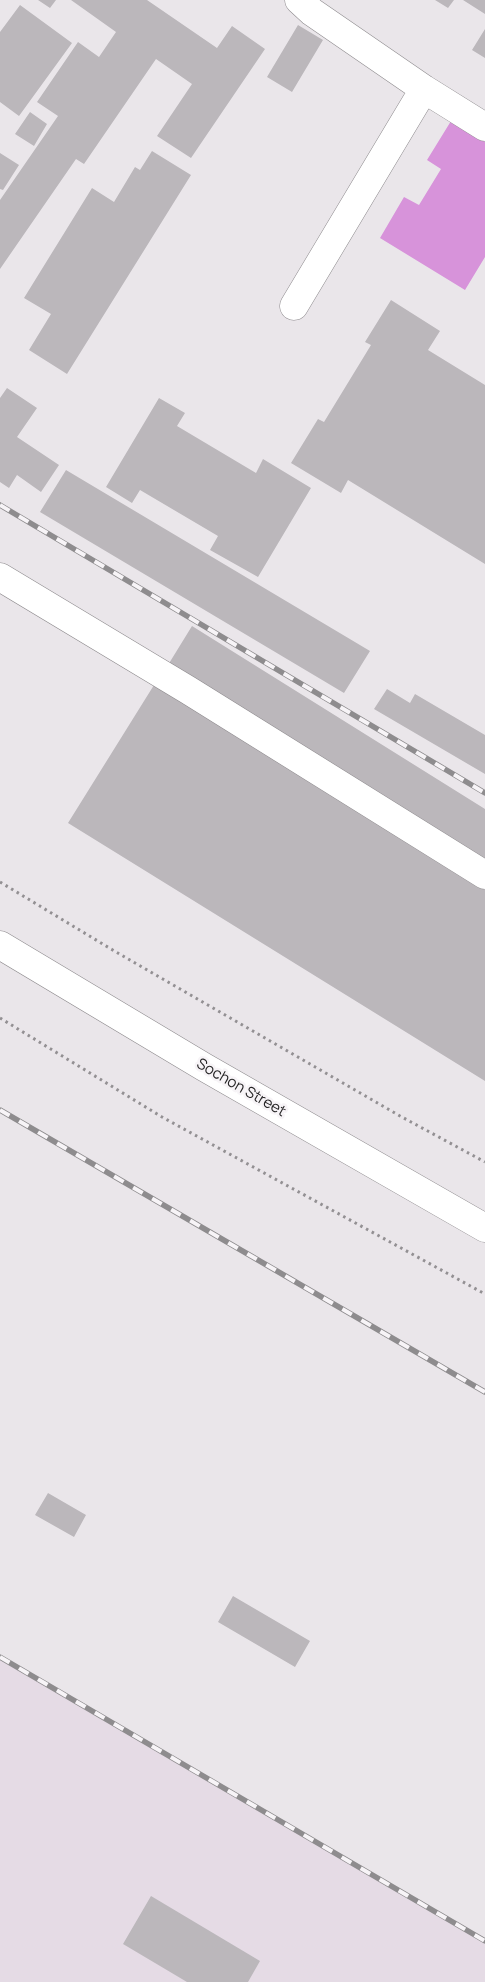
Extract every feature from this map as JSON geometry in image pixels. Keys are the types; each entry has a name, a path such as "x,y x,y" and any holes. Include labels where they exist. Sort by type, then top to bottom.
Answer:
{"street":[{"path":"299,0 312,12 424,89 485,128"},
{"path":"294,306 424,89"},
{"path":"0,577 188,690 485,875"},
{"name":"Sochon Street","path":"0,945 204,1067 485,1228"}],"path":[{"path":"0,882 400,1116 485,1162"},
{"path":"0,1018 162,1117 485,1294"}],"shaded area":[{"path":"451,121 485,142 485,257 465,290 380,238 404,197 419,205 441,169 427,160"},
{"path":"0,1657 485,1942 485,1982 0,1982"}],"building":[{"path":"38,0 56,0 50,8"},
{"path":"71,0 147,0 217,48 232,26 265,49 191,158 157,136 192,84 156,59 84,164 76,159 0,269 0,200 58,116 37,102 78,42 99,57 116,32"},
{"path":"435,0 454,0 448,8"},
{"path":"463,0 485,0 485,14"},
{"path":"20,5 72,43 19,116 0,102 0,32"},
{"path":"298,25 323,40 292,92 267,77"},
{"path":"485,29 485,58 472,50"},
{"path":"30,112 47,124 34,146 15,134"},
{"path":"152,151 191,175 67,374 29,350 51,314 24,298 92,188 114,202 135,167 140,170"},
{"path":"0,153 19,165 3,190 0,189"},
{"path":"391,300 440,331 428,350 485,385 485,564 348,480 341,493 291,463 318,419 324,422 371,345 365,342"},
{"path":"7,388 37,408 17,437 59,465 41,492 17,475 9,488 0,482 0,398"},
{"path":"159,398 185,413 177,426 256,473 263,459 311,488 258,577 210,550 218,536 140,490 132,503 106,487"},
{"path":"66,470 370,651 344,693 40,512"},
{"path":"192,626 485,809 485,862 168,665"},
{"path":"154,685 485,890 485,1081 68,823"},
{"path":"387,689 410,703 415,694 485,735 485,774 374,709"},
{"path":"48,1493 86,1515 74,1537 35,1515"},
{"path":"233,1596 310,1641 295,1667 218,1622"},
{"path":"151,1896 260,1961 248,1982 187,1982 123,1944"}],"railway":[{"path":"0,505 485,793"},
{"path":"0,1110 485,1392"},
{"path":"0,1657 485,1941"}]}
